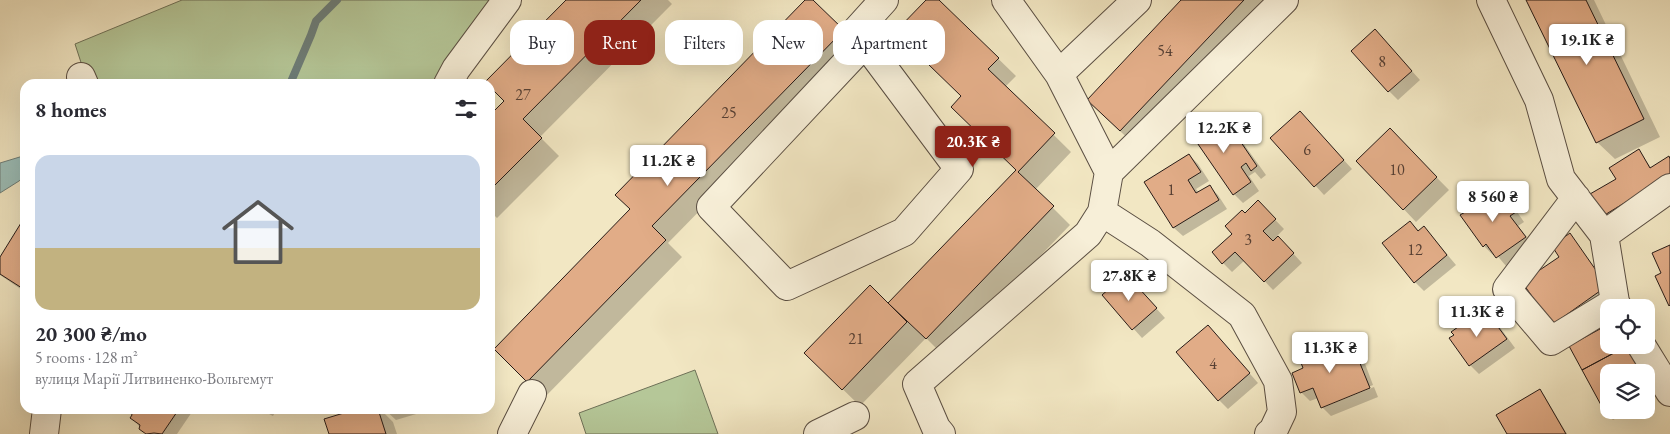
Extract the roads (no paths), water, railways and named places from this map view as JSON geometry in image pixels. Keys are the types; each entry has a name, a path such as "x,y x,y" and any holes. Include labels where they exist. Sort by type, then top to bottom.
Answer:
{"street":[{"path":"451,79 507,0"},
{"path":"866,20 884,0"},
{"path":"1006,0 1059,74 1109,172"},
{"path":"1059,74 1137,0"},
{"path":"941,434 936,428 917,384 1088,234 1102,212 1109,172 1284,0"},
{"path":"1491,0 1539,100 1561,179 1604,236 1616,299"},
{"path":"866,43 959,169 904,232 787,286 711,207 866,43"},
{"path":"1604,236 1670,188"},
{"path":"1576,198 1506,289 1550,341 1600,314"},
{"path":"1102,212 1150,243 1242,315 1278,381 1282,412 1273,431 1269,434"},
{"path":"1647,354 1667,387"},
{"path":"512,434 532,394"},
{"path":"44,434 46,414"},
{"path":"818,434 855,416"}],"water":[{"path":"20,157 20,180 0,193 0,163"}],"waterway":[{"path":"292,79 316,21 337,0"}]}
